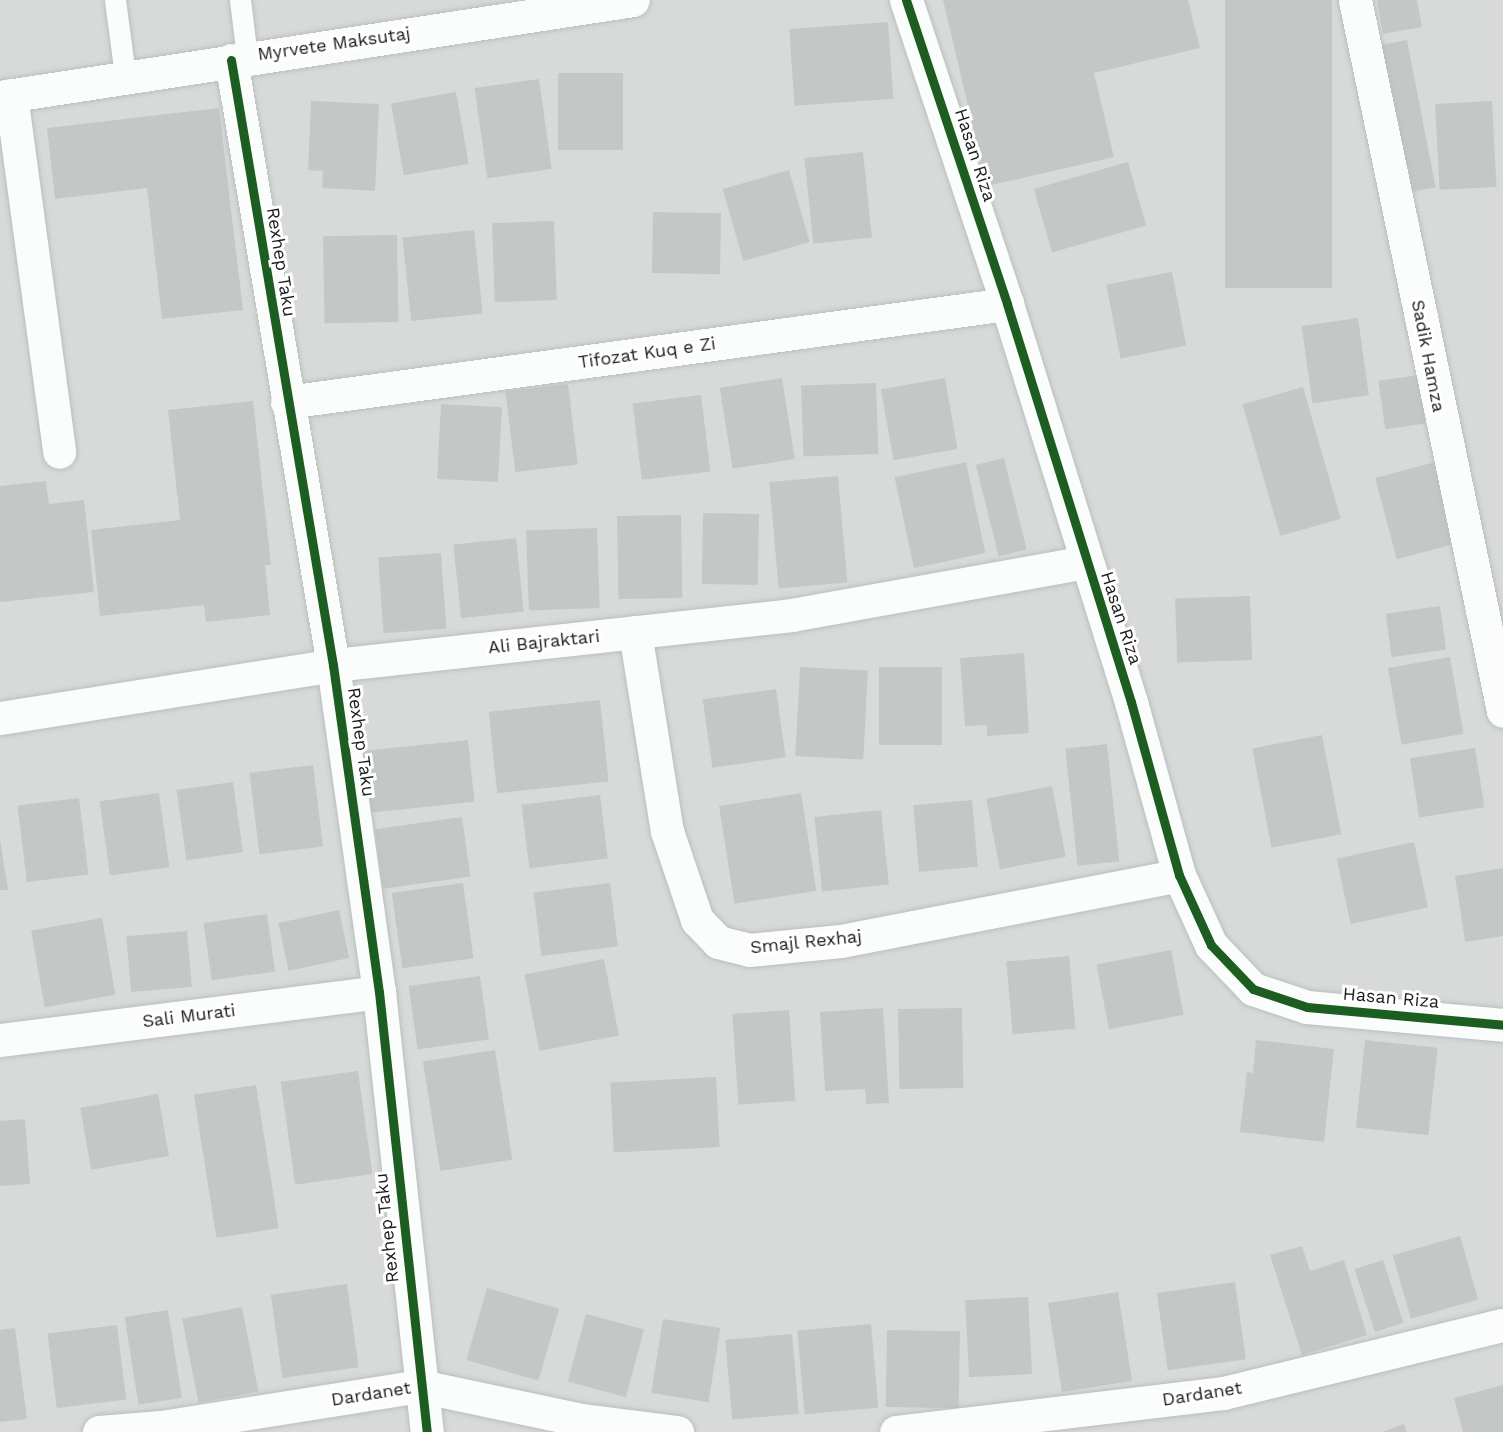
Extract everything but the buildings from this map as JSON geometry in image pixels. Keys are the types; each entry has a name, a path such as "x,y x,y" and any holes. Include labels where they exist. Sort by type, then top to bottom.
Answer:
{"street":[{"name":"Myrvete Maksutaj","path":"5,96 125,75 633,0"},
{"name":"Hasan Riza","path":"906,0 1007,304 1131,702 1179,875 1211,945 1253,989 1307,1007 1503,1025"},
{"name":"Sadik Hamza","path":"1354,0 1503,711"},
{"name":"Rexhep Taku","path":"239,58 287,402 333,665 379,992 420,1386 427,1432"},
{"path":"5,96 59,452"},
{"name":"Tifozat Kuq e Zi","path":"287,402 1007,304"},
{"name":"Ali Bajraktari","path":"0,718 333,665 791,615 1086,562"},
{"name":"Smajl Rexhaj","path":"635,632 667,831 697,920 718,942 749,950 841,941 1179,875"},
{"name":"Sali Murati","path":"0,1040 379,992"},
{"name":"Dardanet","path":"896,1432 1224,1393 1503,1325"},
{"name":"Dardanet","path":"99,1432 161,1427 420,1386 582,1420 677,1432"}],"lane":[{"path":"115,0 125,75"},
{"path":"239,58 240,0"}],"shaded area":[{"path":"0,0 1503,0 1503,1432 0,1432"}],"cycle path":[{"path":"906,0 1007,304 1131,702 1179,875 1211,945 1253,989 1307,1007 1503,1025"},
{"path":"231,60 333,665 379,992 427,1432"}]}
